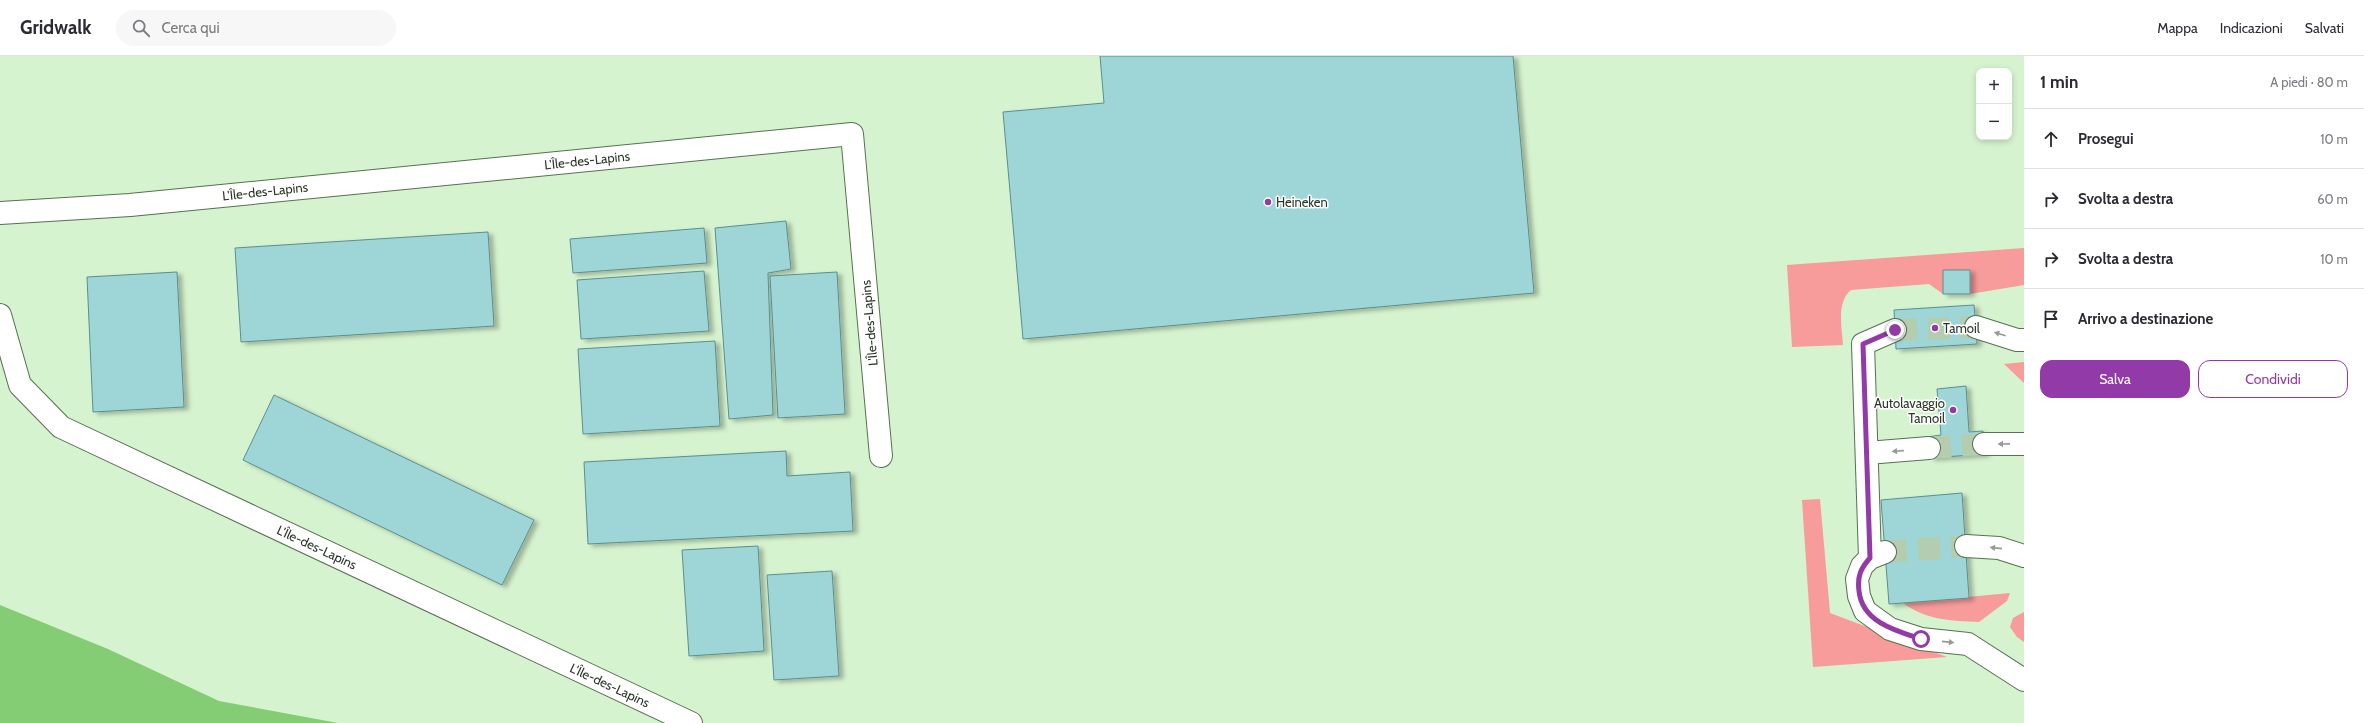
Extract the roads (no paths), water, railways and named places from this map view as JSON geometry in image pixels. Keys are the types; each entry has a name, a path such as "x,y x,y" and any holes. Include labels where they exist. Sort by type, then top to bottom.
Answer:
{"street":[{"name":"L'Île-des-Lapins","path":"0,213 130,205 852,134 881,456"},
{"name":"L'Île-des-Lapins","path":"0,315 20,384 61,427 691,723"},
{"path":"1976,326 2016,340 2024,340"},
{"path":"1895,330 1863,344 1866,453 1878,555 1862,566 1857,579 1859,596 1865,611 1890,629 1915,637 1968,644 2024,680"},
{"path":"1984,444 2024,444"},
{"path":"1866,453 1929,448"},
{"path":"1966,546 1999,548 2024,556"}],"tunnel":[{"path":"1895,330 1976,327"},
{"path":"1929,448 1984,444"},
{"path":"1885,552 1966,546"}],"place":[{"name":"Heineken","path":"1268,202"},
{"name":"Tamoil","path":"1935,328"},
{"name":"Autolavaggio Tamoil","path":"1953,410"}]}
